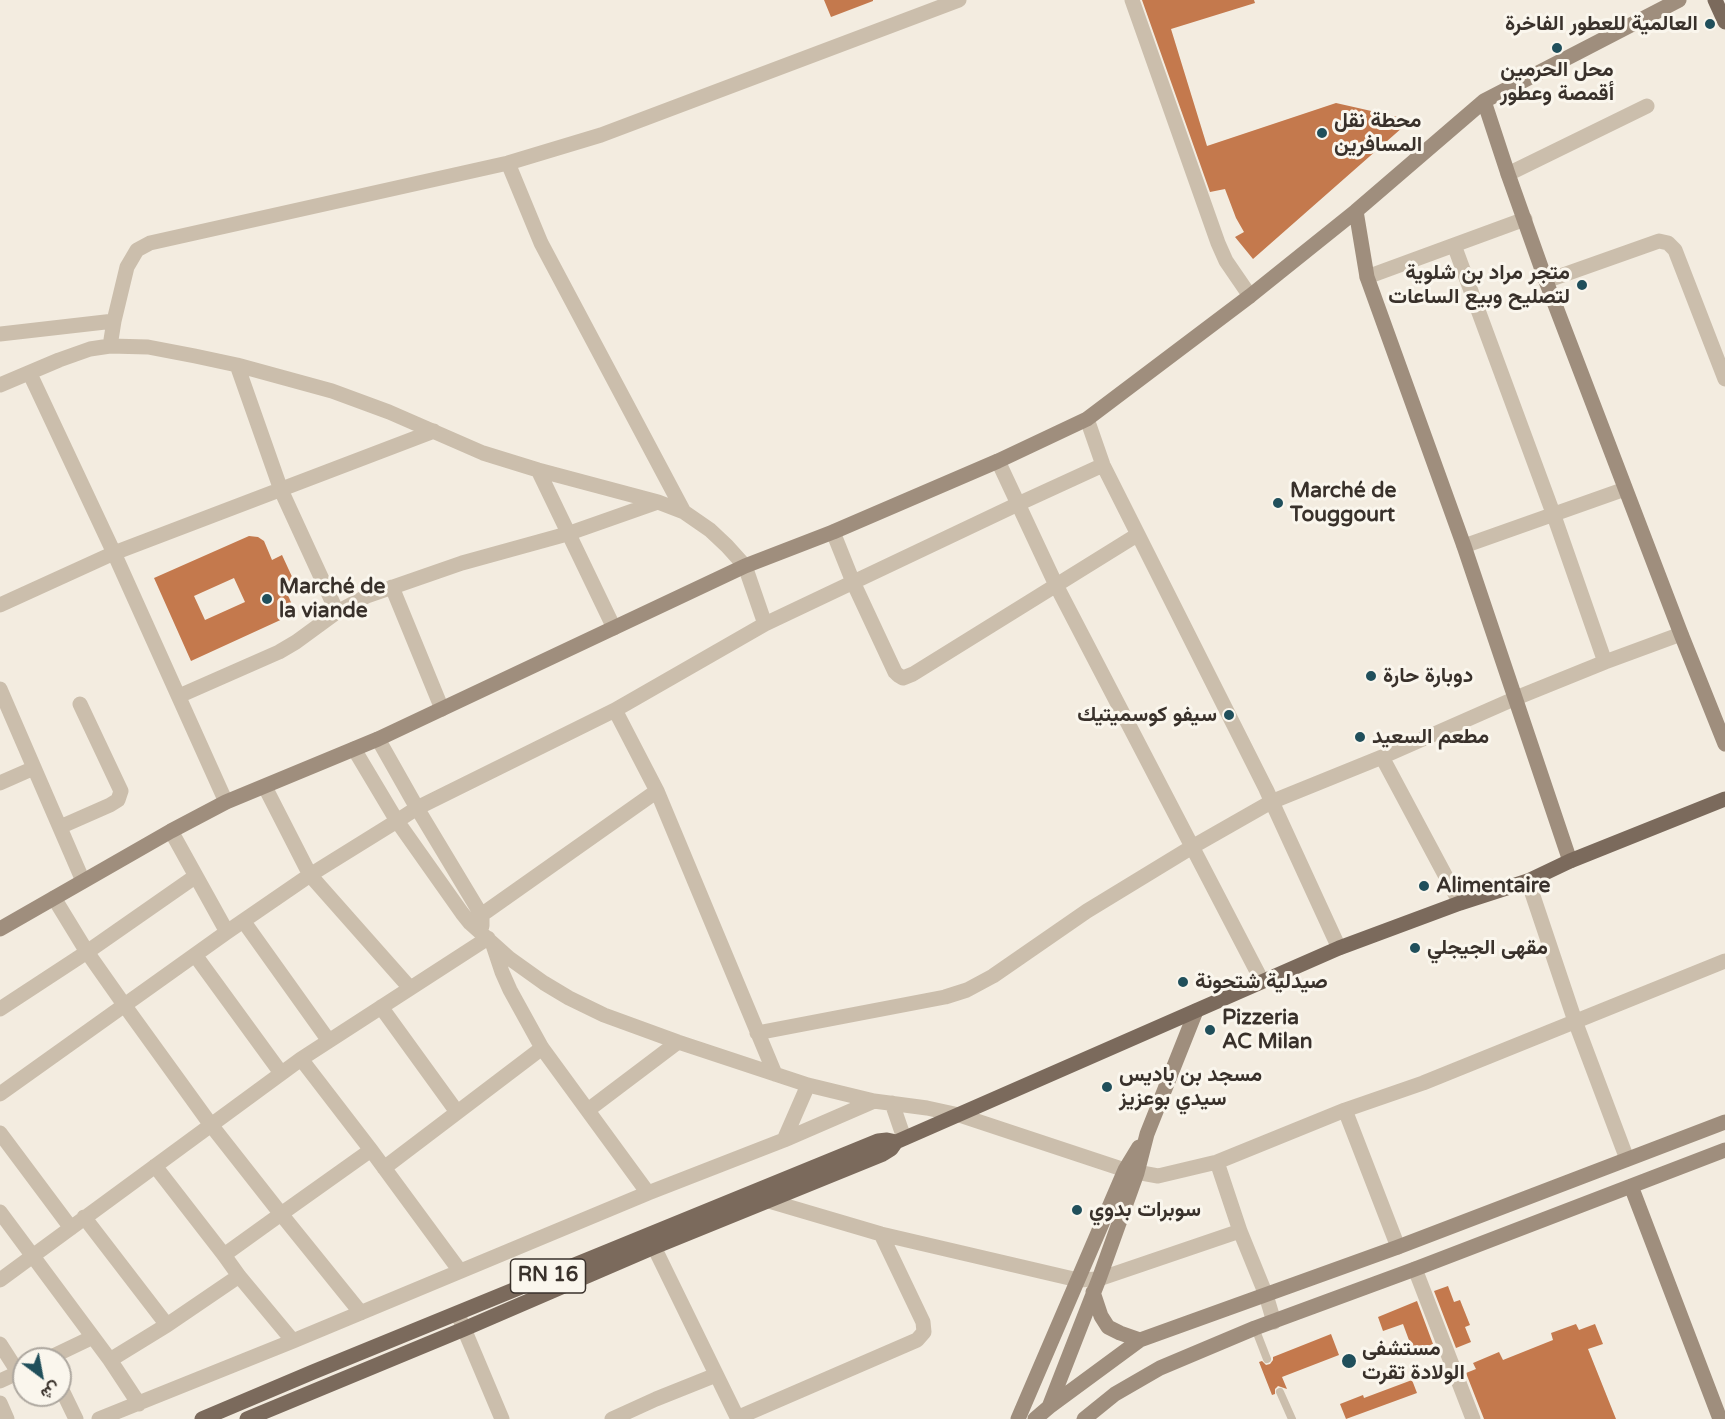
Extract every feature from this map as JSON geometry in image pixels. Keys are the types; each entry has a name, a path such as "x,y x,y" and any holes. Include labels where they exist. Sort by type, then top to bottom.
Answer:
{"main road":[{"path":"0,929 226,802 378,739 745,566 833,532 998,462 1087,419 1250,296 1356,211 1484,101 1679,0"},
{"path":"1716,0 1725,22"},
{"path":"1484,101 1546,281 1725,744"},
{"path":"1356,211 1367,277 1464,546 1570,861"},
{"name":"RN 16","path":"247,1419 654,1247 883,1154 900,1140 1339,948 1460,903 1528,881 1570,861 1725,799"},
{"path":"1018,1419 1077,1280 1131,1172 1196,1011"},
{"path":"1035,1419 1046,1413 1140,1340 1398,1247 1725,1122"},
{"name":"RN 16","path":"202,1419 878,1141 900,1140"},
{"path":"1084,1419 1115,1394 1160,1368 1255,1328 1725,1150"},
{"path":"1046,1413 1096,1285 1131,1172"},
{"path":"1631,1186 1720,1419"},
{"path":"1096,1285 1101,1316 1108,1327 1140,1340"}],"street":[{"path":"110,346 127,267 137,250 150,243 508,163 601,135 959,0"},
{"path":"1132,0 1218,243 1230,268 1250,296"},
{"path":"1508,174 1647,106"},
{"path":"508,163 541,243 684,512"},
{"path":"1367,277 1524,219"},
{"path":"1546,281 1659,241 1668,243 1675,250 1725,379"},
{"path":"1454,245 1553,513 1605,662"},
{"path":"0,334 114,321"},
{"path":"0,385 90,349 110,346 147,347 237,365 332,391 389,412 483,453 658,502 684,512 710,530 745,566 765,624"},
{"path":"237,365 281,489 337,612"},
{"path":"30,374 114,553 226,802"},
{"path":"1087,419 1102,465 1271,802 1339,948"},
{"path":"0,605 114,553 434,431"},
{"path":"998,462 1056,585 1262,981"},
{"path":"0,1094 310,875 417,808 615,710 765,624 1102,465"},
{"path":"538,470 614,628"},
{"path":"1464,546 1625,489"},
{"path":"179,696 279,652 337,612 367,596 462,563 567,534 658,502"},
{"path":"833,532 853,582 895,672 903,678 913,674 1137,535"},
{"path":"392,587 442,709"},
{"path":"757,1033 933,999 967,990 993,976 1087,911 1271,802 1382,758 1516,698 1681,634"},
{"path":"0,689 83,881"},
{"path":"60,827 110,805 118,800 121,790 80,704"},
{"path":"615,710 657,791 775,1074"},
{"path":"378,739 483,930 506,981 542,1048 648,1193"},
{"path":"354,749 397,820 483,930 523,969 568,998 604,1015 678,1042 808,1085 874,1101 959,1115 1131,1172 1158,1176 1217,1162 1345,1110 1423,1083 1725,961"},
{"path":"1382,758 1460,903"},
{"path":"0,783 34,768"},
{"path":"265,787 310,875 410,988"},
{"path":"0,1280 281,1073 410,988 657,791"},
{"path":"171,831 227,932"},
{"path":"0,1009 196,876"},
{"path":"1528,881 1575,1021 1627,1159"},
{"path":"54,898 87,952 211,1125 361,1313"},
{"path":"244,922 329,1041"},
{"path":"195,955 281,1073"},
{"path":"381,1007 457,1112"},
{"path":"588,1110 678,1042"},
{"path":"384,1168 542,1048"},
{"path":"301,1059 459,1271"},
{"path":"784,1140 808,1085"},
{"path":"99,1419 648,1193 784,1140 874,1101"},
{"path":"892,1103 900,1140"},
{"path":"1345,1110 1398,1247"},
{"path":"0,1133 71,1228"},
{"path":"224,1255 371,1150"},
{"path":"1217,1162 1240,1231 1266,1294 1274,1322"},
{"path":"154,1166 238,1276 293,1341"},
{"path":"769,1201 881,1234 1096,1285 1240,1231"},
{"path":"0,1212 110,1360 139,1404"},
{"path":"84,1217 167,1325"},
{"path":"654,1247 738,1419 917,1340 924,1332 923,1322 881,1234"},
{"path":"1415,1269 1473,1419"},
{"path":"110,1360 167,1325 238,1276"},
{"path":"457,1313 502,1419"},
{"path":"72,1347 93,1337"},
{"path":"0,1344 12,1359"},
{"path":"612,1419 716,1376"},
{"path":"0,1403 7,1419"}],"lane":[{"path":"1255,1328 1267,1359"},
{"path":"1280,1392 1286,1410 1292,1419"},
{"path":"1281,1419 1286,1410"}],"building":[{"path":"824,0 873,0 873,1 831,17"},
{"name":"محطة نقل المسافرين","path":"1142,0 1254,0 1255,3 1171,29 1207,146 1336,103 1411,120 1253,259 1235,237 1244,232 1225,189 1210,192"},
{"name":"Marché de la viande","path":"249,536 258,537 264,541 272,560 282,555 294,581 284,586 293,607 292,612 287,617 191,661 154,578","holes":["234,578 245,602 205,620 194,596"]},
{"path":"1448,1286 1454,1302 1460,1300 1470,1325 1465,1327 1471,1342 1456,1348 1434,1291"},
{"path":"1417,1301 1433,1344 1413,1351 1403,1324 1383,1331 1378,1317"},
{"path":"1576,1324 1579,1330 1595,1324 1603,1344 1588,1349 1616,1419 1484,1419 1466,1373 1476,1369 1473,1363 1499,1352 1503,1360 1553,1340 1551,1333"},
{"path":"1331,1334 1339,1355 1282,1377 1287,1389 1278,1386 1275,1394 1272,1395 1259,1362 1270,1364 1273,1357"},
{"path":"1412,1380 1417,1393 1346,1419 1340,1404 1363,1395 1364,1398"}],"place":[{"name":"العالمية للعطور الفاخرة","path":"1710,24"},
{"name":"محل الحرمين أقمصة وعطور","path":"1557,48"},
{"name":"محطة نقل المسافرين","path":"1322,133"},
{"name":"متجر مراد بن شلوية لتصليح وبيع الساعات","path":"1582,285"},
{"name":"Marché de Touggourt","path":"1278,503"},
{"name":"Marché de la viande","path":"267,599"},
{"name":"دوبارة حارة","path":"1371,676"},
{"name":"سيفو كوسميتيك","path":"1229,715"},
{"name":"مطعم السعيد","path":"1360,737"},
{"name":"Alimentaire","path":"1424,886"},
{"name":"مقهى الجيجلي","path":"1415,948"},
{"name":"صيدلية شتحونة","path":"1183,982"},
{"name":"Pizzeria AC Milan","path":"1210,1030"},
{"name":"مسجد بن باديس سيدي بوعزيز","path":"1107,1087"},
{"name":"سوبرات بدوي","path":"1077,1210"},
{"name":"مستشفى الولادة تقرت","path":"1349,1361"}]}
